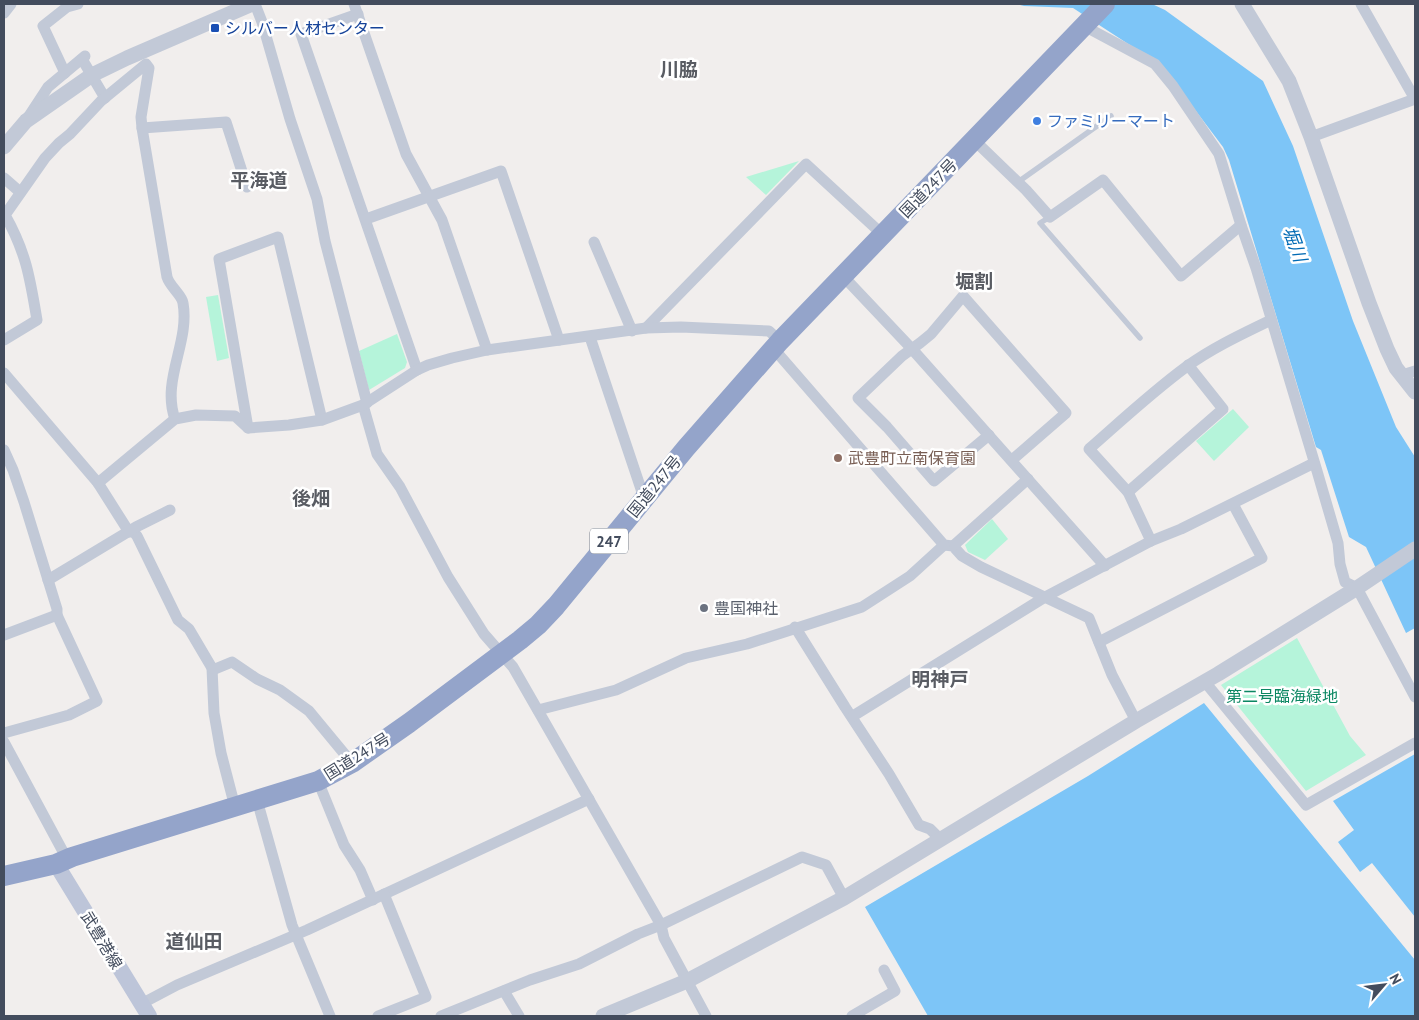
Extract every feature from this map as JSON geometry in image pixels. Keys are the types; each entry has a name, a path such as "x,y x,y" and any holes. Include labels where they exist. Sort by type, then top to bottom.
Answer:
{"highway":[{"name":"国道247号","path":"4,876 62,862 318,781 352,763 409,723 526,635 556,606 686,448 777,345 1105,4"}],"main road":[{"name":"武豊港線","path":"62,862 145,1010"}],"street":[{"path":"4,13 11,4"},
{"path":"65,73 43,26 67,7 78,4"},
{"path":"26,121 92,75 127,58 254,4 262,22 290,119 317,199 377,454 400,487 448,577 484,634 513,667 660,925 664,938 706,1016"},
{"path":"1242,4 1289,81 1311,137 1369,303 1396,368 1409,373 1415,392"},
{"path":"1311,137 1415,99 1361,4"},
{"path":"417,370 302,34 356,9 406,154 442,220 487,350"},
{"path":"1086,24 1155,64 1219,154 1256,268 1338,543 1340,564 1345,582 1357,588 1415,697"},
{"path":"4,147 26,121 48,87 84,58 105,98"},
{"path":"4,340 37,320 24,255 17,236 4,215 54,148 105,98 146,64 149,68 141,117 142,128 167,277 169,284 183,300 185,330 173,377 171,401 175,419"},
{"path":"142,128 226,122 247,187"},
{"path":"974,140 1050,216 1103,180 1181,276 1241,225"},
{"path":"646,328 806,164 883,235"},
{"path":"366,219 501,171 559,340"},
{"path":"4,178 20,192"},
{"path":"248,428 219,259 278,237 322,420"},
{"path":"594,242 632,331"},
{"path":"843,276 912,349 1105,566"},
{"path":"989,435 934,481 887,427 858,398 902,356 931,334 963,296 1066,413 1012,460"},
{"path":"1151,541 1128,492 1089,449 1188,365 1222,344 1271,320"},
{"path":"98,483 175,419 196,414 235,416 248,428 289,425 322,420 365,404 417,370 452,358 487,350 646,328 681,327 769,331 777,345 949,545 962,556 1089,618 1112,675 1136,721"},
{"path":"590,337 644,498"},
{"path":"1128,492 1223,409 1188,365"},
{"path":"6,380 98,483 131,531 137,536 178,620 189,629 212,668 214,713 221,754 235,807"},
{"path":"4,450 24,502 57,609 57,615 96,701 69,715 4,733"},
{"path":"852,716 1045,597 1151,541 1181,529 1314,463"},
{"path":"538,710 616,690 686,658 747,644 862,607 910,576 1028,479"},
{"path":"1099,642 1262,558 1232,504"},
{"path":"48,580 170,510"},
{"path":"603,1016 687,981 844,898 1136,721 1205,682 1357,588 1415,549"},
{"path":"4,635 57,615"},
{"path":"795,627 889,774 919,825 930,829 940,839"},
{"path":"212,668 232,662 295,700 318,720 352,763"},
{"path":"1205,682 1306,805 1415,743"},
{"path":"4,742 62,862"},
{"path":"318,781 344,845 360,870 373,900"},
{"path":"145,1010 177,985 373,900 589,799"},
{"path":"257,800 292,925 330,1016"},
{"path":"441,1016 530,980 579,964 638,934 802,857 826,865 844,898"},
{"path":"378,1016 426,997 384,894"},
{"path":"852,1016 895,991 884,970"},
{"path":"504,991 519,1016"}],"lane":[{"path":"1018,182 1111,116"},
{"path":"1050,216 1040,224 1140,338"}],"green space":[{"path":"799,161 766,195 746,177"},
{"path":"218,295 229,358 217,361 206,297"},
{"path":"397,334 407,362 405,368 369,390 359,351"},
{"path":"1233,409 1249,427 1214,461 1196,441"},
{"path":"992,519 1008,539 985,560 968,552 965,545"},
{"name":"第二号臨海緑地","path":"1297,638 1350,736 1366,755 1306,791 1221,685"}],"water":[{"name":"堀川","path":"1016,4 1152,4 1165,10 1263,81 1293,146 1353,321 1396,427 1415,457 1415,628 1406,633 1366,547 1349,537 1321,450 1316,447 1229,160 1223,147 1162,66 1073,8"},
{"path":"1204,703 1415,960 1415,1016 928,1016 865,907 1088,776"},
{"path":"1415,754 1415,917 1372,863 1360,872 1338,842 1354,830 1333,801"}],"place":[{"name":"シルバー人材センター","path":"215,28"},
{"name":"ファミリーマート","path":"1037,121"},
{"name":"武豊町立南保育園","path":"838,458"},
{"name":"豊国神社","path":"704,608"}],"district":[{"name":"川脇","path":"679,69"},
{"name":"平海道","path":"259,180"},
{"name":"堀割","path":"974,281"},
{"name":"後畑","path":"311,498"},
{"name":"明神戸","path":"940,679"},
{"name":"道仙田","path":"194,941"}]}
